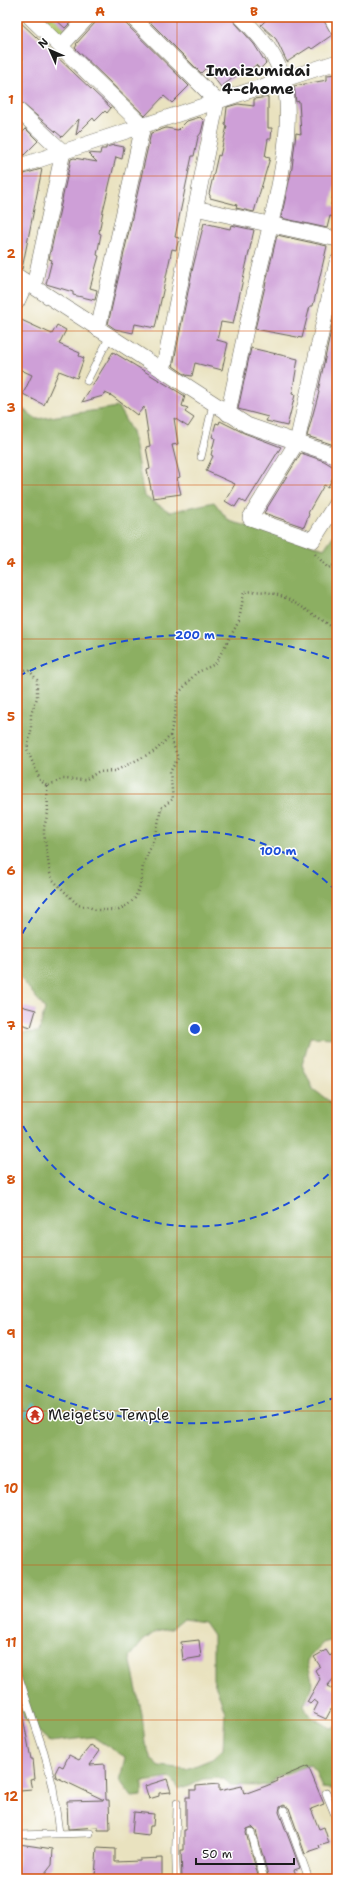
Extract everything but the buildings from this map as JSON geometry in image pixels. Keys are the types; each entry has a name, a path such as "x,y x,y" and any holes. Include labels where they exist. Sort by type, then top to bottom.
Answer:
{"street":[{"path":"30,17 143,126"},
{"path":"61,46 88,17"},
{"path":"132,17 217,101"},
{"path":"228,414 283,162 288,106 283,79 275,56 255,31 241,17"},
{"path":"331,17 337,28"},
{"path":"17,167 337,62"},
{"path":"162,371 217,101"},
{"path":"17,108 63,152"},
{"path":"104,333 143,126"},
{"path":"17,302 26,281 63,152"},
{"path":"195,208 337,239"},
{"path":"337,262 297,442 250,518 313,540 337,502"},
{"path":"26,281 247,425 337,456"}],"lane":[{"path":"87,381 104,333"},
{"path":"201,457 213,404"},
{"path":"17,1671 54,1787 59,1833"},
{"path":"326,1793 337,1820"},
{"path":"177,1803 177,1841 174,1856 177,1879"},
{"path":"284,1810 310,1879"},
{"path":"17,1835 90,1832"},
{"path":"251,1832 264,1879"}],"path":[{"path":"315,554 328,568 337,564"},
{"path":"47,786 62,779 85,780 98,772 115,771 155,751 170,736 175,714 177,694 196,673 215,664 239,621 244,592 259,591 277,594 326,622 337,631"},
{"path":"17,668 30,671 37,680 37,698 31,714 31,731 27,749 40,780 47,786 48,814 44,827 48,866 53,880 82,906 89,906 102,911 119,910 130,903 138,893 143,865 156,835 161,808 173,799 170,772 178,758 170,736"},
{"path":"17,1408 20,1414 17,1415"}],"green space":[{"path":"37,17 81,17 60,39"},
{"path":"17,405 37,419 118,407 132,432 144,496 170,512 214,502 229,521 300,540 324,549 337,530 337,1038 310,1037 302,1065 313,1089 337,1107 337,1639 323,1643 307,1660 313,1684 304,1705 310,1716 331,1728 337,1726 337,1790 322,1788 316,1772 310,1765 275,1777 271,1784 258,1786 230,1785 224,1778 203,1779 179,1789 171,1778 142,1782 142,1796 132,1797 120,1781 125,1757 93,1737 50,1742 17,1712 17,1414 24,1411 19,1399 17,1399 17,1033 39,1032 45,1009 17,973","holes":["183,1619 204,1622 213,1635 213,1679 225,1712 223,1749 212,1759 187,1769 159,1766 151,1759 145,1743 142,1715 130,1657 143,1641 155,1632 171,1629"]}],"waterway":[{"path":"17,1420 26,1415 34,1405"}],"place":[{"name":"Meigetsu Temple","path":"35,1415"}],"district":[{"name":"Imaizumidai 4-chome","path":"258,79"}]}
